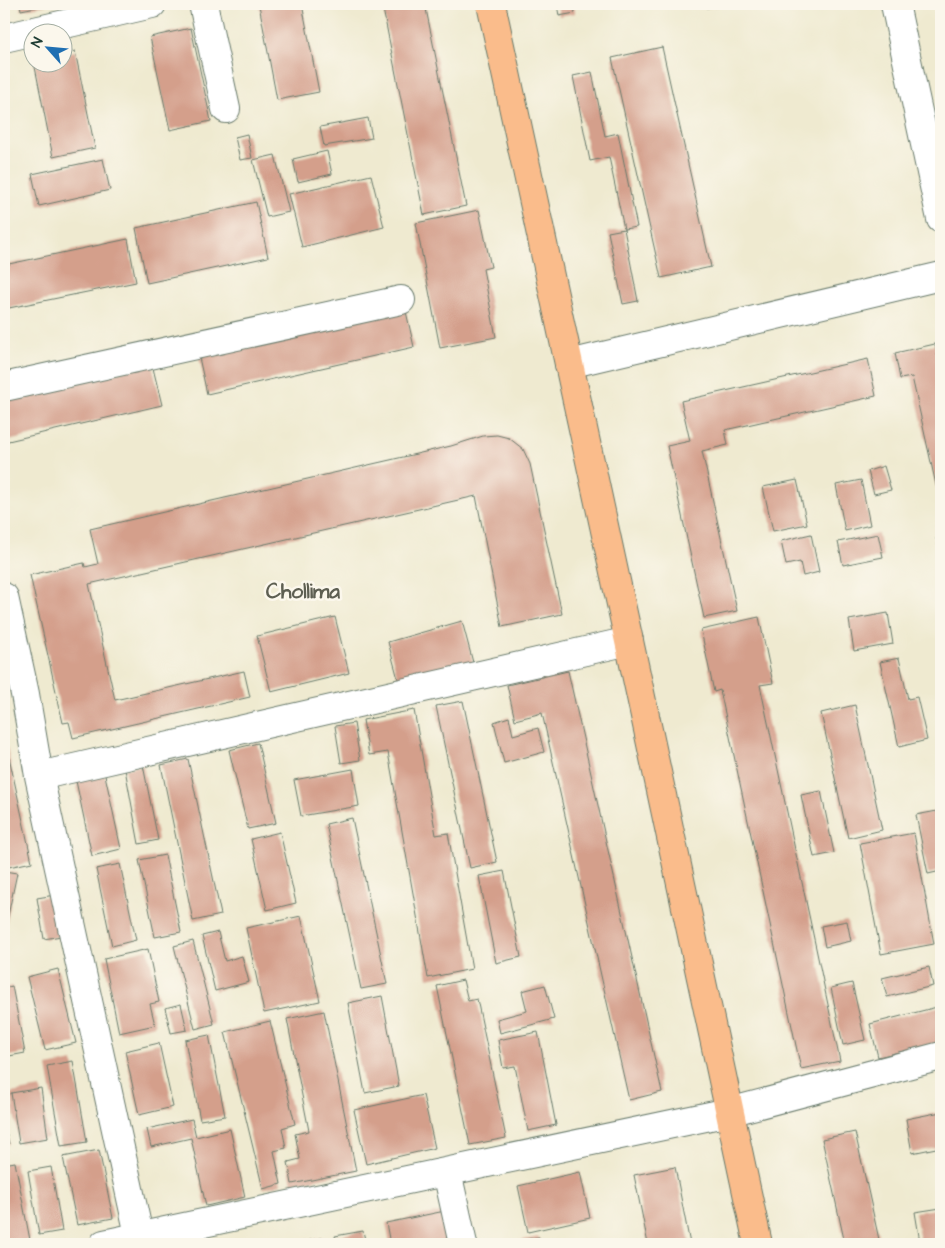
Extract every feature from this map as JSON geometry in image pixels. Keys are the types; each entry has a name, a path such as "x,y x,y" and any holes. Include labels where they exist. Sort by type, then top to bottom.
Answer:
{"main road":[{"path":"491,4 629,641 728,1112 758,1244"}],"street":[{"path":"4,38 152,4"},
{"path":"202,4 226,110"},
{"path":"895,4 941,219"},
{"path":"569,364 941,276"},
{"path":"4,387 400,300"},
{"path":"4,597 14,697 39,776 141,1240"},
{"path":"39,776 629,641"},
{"path":"104,1244 141,1240 728,1112 941,1056"},
{"path":"447,1172 463,1244"}],"building":[{"path":"20,4 46,4 46,5 21,10"},
{"path":"302,4 319,92 277,100 259,5"},
{"path":"382,4 425,4 466,206 424,215"},
{"path":"557,4 574,4 575,13 559,16"},
{"path":"705,4 725,4 725,5 706,8"},
{"path":"191,28 211,121 170,130 150,37"},
{"path":"662,47 711,267 661,278 612,58"},
{"path":"75,51 95,148 53,157 36,72 72,72 72,52"},
{"path":"592,72 605,136 618,133 637,227 624,229 609,157 590,161 573,76"},
{"path":"368,118 372,138 324,146 320,127"},
{"path":"247,134 252,158 240,160 235,137"},
{"path":"327,151 332,174 298,182 293,159"},
{"path":"275,155 289,212 267,217 253,160"},
{"path":"103,159 110,190 39,206 32,174"},
{"path":"371,175 384,227 302,247 289,194"},
{"path":"4,189 8,203 4,204"},
{"path":"256,202 268,257 147,283 136,228"},
{"path":"479,210 491,267 483,269 496,337 440,348 416,223"},
{"path":"624,229 638,301 623,304 608,232"},
{"path":"128,239 136,282 4,309 4,265"},
{"path":"405,307 414,347 207,394 198,353"},
{"path":"935,344 941,373 940,503 912,377 900,379 895,353"},
{"path":"868,359 876,396 725,430 728,445 702,451 737,611 704,618 667,446 690,441 681,401"},
{"path":"152,364 162,405 4,442 4,399"},
{"path":"497,435 509,438 523,449 530,464 562,614 502,627 476,496 89,584 115,700 244,671 250,697 73,738 69,722 63,723 30,575 84,563 85,567 98,564 90,529 451,446 483,436"},
{"path":"884,466 891,490 874,494 868,471"},
{"path":"797,480 807,524 773,531 763,487"},
{"path":"861,480 870,525 845,531 836,485"},
{"path":"811,534 819,572 803,576 800,562 786,565 781,541"},
{"path":"878,534 883,557 843,565 838,542"},
{"path":"941,537 941,557 940,557 936,538"},
{"path":"888,613 893,644 854,651 849,620"},
{"path":"335,617 349,673 271,692 257,636"},
{"path":"759,617 773,683 760,685 840,1061 801,1069 720,690 714,692 701,630"},
{"path":"462,621 475,670 401,690 388,642"},
{"path":"899,658 908,699 917,697 927,740 899,747 880,662"},
{"path":"568,671 662,1092 629,1100 542,713 515,720 507,685"},
{"path":"463,701 497,862 470,868 436,706"},
{"path":"855,705 882,830 848,838 821,713"},
{"path":"414,710 436,835 448,833 472,969 428,978 388,752 369,755 363,720"},
{"path":"509,717 513,735 538,728 544,752 504,763 494,722"},
{"path":"354,723 360,760 341,763 335,726"},
{"path":"4,734 32,862 4,868"},
{"path":"258,743 276,823 248,829 229,750"},
{"path":"188,759 221,915 193,921 161,765"},
{"path":"143,765 158,840 139,844 125,769"},
{"path":"353,769 359,806 301,816 294,780"},
{"path":"105,775 121,849 92,856 76,781"},
{"path":"821,791 834,853 814,857 801,795"},
{"path":"937,811 941,832 941,871 928,874 916,815"},
{"path":"352,818 387,984 361,989 326,824"},
{"path":"280,832 296,903 267,910 251,839"},
{"path":"914,833 934,944 881,954 860,843"},
{"path":"165,855 181,932 155,937 139,860"},
{"path":"120,864 136,940 112,946 96,869"},
{"path":"4,871 17,873 5,930 4,930"},
{"path":"504,871 521,957 496,963 479,876"},
{"path":"55,895 61,936 44,939 37,898"},
{"path":"301,916 320,1001 264,1013 246,928"},
{"path":"847,921 851,941 825,947 821,926"},
{"path":"218,932 225,961 242,956 249,982 215,991 202,936"},
{"path":"193,941 214,1024 195,1029 174,946"},
{"path":"148,949 159,1002 150,1004 155,1025 119,1033 104,959"},
{"path":"929,967 933,986 887,997 882,978"},
{"path":"58,969 76,1043 45,1050 27,977"},
{"path":"463,980 468,1001 477,999 506,1138 470,1145 437,986"},
{"path":"852,983 865,1040 843,1045 831,988"},
{"path":"545,985 554,1019 500,1033 497,1019 527,1011 522,991"},
{"path":"12,986 25,1053 4,1057 4,988"},
{"path":"382,996 399,1086 365,1093 348,1003"},
{"path":"181,1004 187,1030 171,1033 165,1008"},
{"path":"941,1006 941,1042 878,1057 870,1024"},
{"path":"324,1011 356,1171 292,1184 288,1162 300,1159 295,1134 309,1131 287,1019"},
{"path":"270,1021 295,1124 282,1128 286,1148 274,1151 281,1184 263,1189 225,1032"},
{"path":"538,1032 556,1125 528,1131 515,1066 503,1068 498,1040"},
{"path":"209,1035 225,1116 200,1120 185,1040"},
{"path":"159,1043 173,1107 139,1115 125,1051"},
{"path":"73,1061 87,1142 61,1146 47,1066"},
{"path":"41,1088 48,1138 19,1143 11,1093"},
{"path":"423,1095 435,1148 366,1164 354,1110"},
{"path":"941,1112 941,1147 912,1153 906,1119"},
{"path":"192,1119 196,1137 230,1129 245,1197 206,1206 191,1138 151,1147 147,1129"},
{"path":"4,1125 9,1144 4,1145"},
{"path":"855,1132 880,1244 845,1244 822,1139"},
{"path":"99,1150 113,1218 77,1225 63,1157"},
{"path":"15,1162 30,1240 4,1244 4,1164"},
{"path":"51,1167 62,1231 39,1235 28,1171"},
{"path":"675,1167 690,1244 648,1244 634,1175"},
{"path":"580,1172 590,1218 528,1232 518,1186"},
{"path":"941,1208 941,1238 920,1242 915,1212"},
{"path":"445,1211 452,1244 390,1244 386,1223"},
{"path":"363,1231 366,1244 337,1244 335,1236"},
{"path":"539,1237 541,1244 508,1244 508,1243"},
{"path":"322,1238 324,1244 295,1244 295,1243"}],"district":[{"name":"Chollima","path":"303,591"}]}
